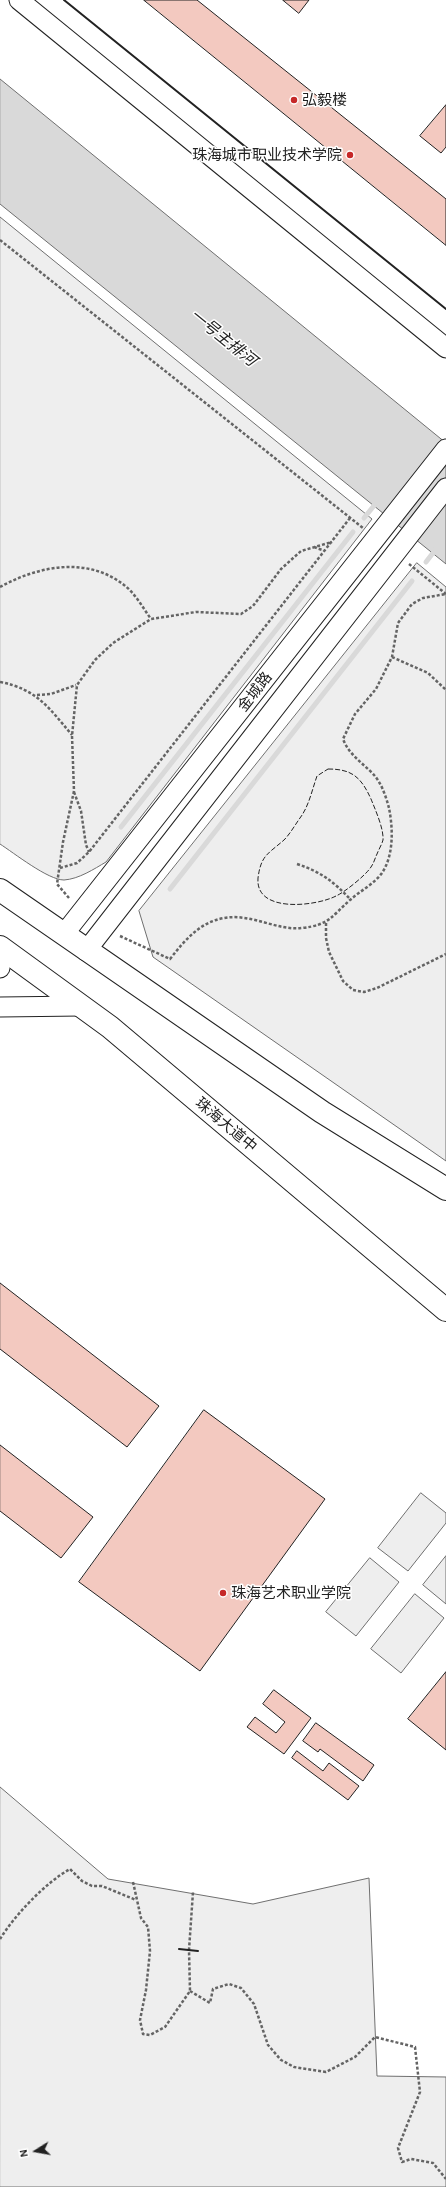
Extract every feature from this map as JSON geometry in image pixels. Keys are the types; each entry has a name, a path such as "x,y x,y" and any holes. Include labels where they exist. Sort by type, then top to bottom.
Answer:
{"highway":[{"path":"0,890 86,951 322,1112 446,1188"},
{"name":"珠海大道中","path":"0,955 81,1006 116,1032 446,1310"}],"street":[{"path":"19,0 446,348"},
{"name":"金城路","path":"64,934 446,449"},
{"name":"金城路","path":"86,951 446,488"},
{"path":"0,1007 81,1006"}],"path":[{"path":"0,240 376,539"},
{"path":"60,868 77,863 89,852 350,518"},
{"path":"57,884 63,842 74,791 72,736 77,685 95,660 113,643 151,618 196,612 241,614 253,606 281,569 301,551 332,542"},
{"path":"313,547 325,551"},
{"path":"396,554 446,594"},
{"path":"0,587 36,570 60,566 79,568 104,574 125,585 151,618"},
{"path":"103,928 170,959 190,935 208,923 225,918 251,918 301,929 326,923 382,872 389,852 392,834 383,789 375,776 346,747 343,739 355,714 376,689 392,657 398,623 412,604 423,598 446,594"},
{"path":"392,657 428,673 446,690"},
{"path":"0,682 14,685 36,695 50,707 72,736"},
{"path":"36,695 51,694 77,685"},
{"path":"74,791 81,811 86,845 89,852"},
{"path":"297,864 319,872 334,882 351,900"},
{"path":"326,923 326,938 329,952 343,981 353,990 364,992 377,988 446,954"},
{"path":"0,1939 9,1926 50,1882 70,1869 87,1884 102,1886 136,1900"},
{"path":"133,1882 141,1918 148,1927 150,1951 146,1990 140,2020 143,2034 150,2035 165,2027 190,1991 189,1950 193,1892"},
{"path":"190,1991 210,2003 214,1989 229,1984 241,1988 254,2004 268,2045 281,2060 294,2067 326,2072 355,2057 375,2037 415,2047 420,2092 398,2148 402,2162 411,2159 433,2163 446,2179"}],"shaded area":[{"path":"0,217 372,519 106,862 81,876 64,880 49,876 40,871 0,844"},
{"path":"417,563 446,587 446,1161 153,957 139,911"},
{"path":"421,1493 446,1513 446,1523 408,1571 378,1548"},
{"path":"446,1556 446,1604 423,1585"},
{"path":"370,1558 399,1582 356,1636 326,1612"},
{"path":"415,1594 444,1618 401,1673 371,1649"},
{"path":"0,1787 108,1879 253,1904 369,1878 377,2076 446,2077 446,2187 0,2187"}],"water":[{"name":"一号主排河","path":"0,79 446,443 446,564 0,204"}],"building":[{"name":"弘毅楼","path":"144,0 197,0 446,199 446,245"},
{"path":"283,0 309,0 299,13"},
{"path":"446,105 446,147 441,153 420,136"},
{"path":"0,1283 159,1406 127,1447 0,1349"},
{"path":"204,1410 325,1499 200,1671 79,1582"},
{"path":"0,1445 93,1517 61,1558 0,1511"},
{"path":"446,1672 446,1750 408,1719"},
{"path":"274,1690 311,1718 284,1754 247,1727 255,1717 276,1733 285,1722 263,1704"},
{"path":"316,1723 374,1765 363,1781 320,1749 318,1752 303,1741"},
{"path":"297,1751 323,1771 329,1763 359,1786 348,1800 292,1758"}],"waterway":[{"path":"364,518 377,502"},
{"path":"121,827 353,532"},
{"path":"426,562 436,549"},
{"path":"170,889 412,581"}],"fence":[{"path":"328,769 336,769 350,773 363,785 371,799 381,825 383,835 382,843 373,864 365,874 340,894 327,900 302,904 276,902 266,897 260,890 258,878 261,864 266,856 284,840 290,832 306,808 317,776 328,769"}],"wall":[{"path":"64,0 446,309"},
{"path":"179,1949 198,1951"}],"place":[{"name":"弘毅楼","path":"294,100"},
{"name":"珠海城市职业技术学院","path":"350,155"},
{"name":"珠海艺术职业学院","path":"223,1593"}]}
